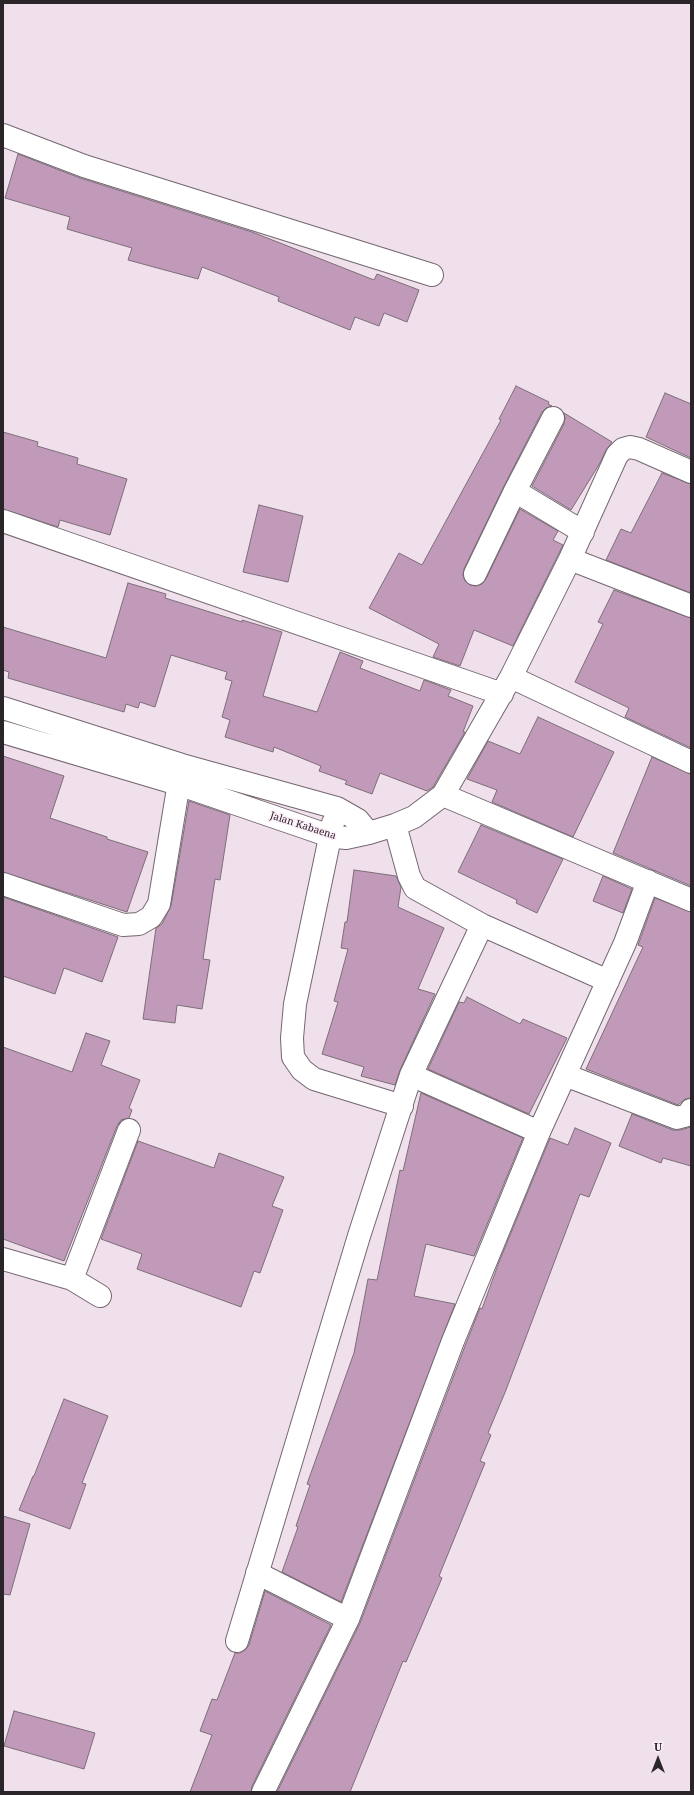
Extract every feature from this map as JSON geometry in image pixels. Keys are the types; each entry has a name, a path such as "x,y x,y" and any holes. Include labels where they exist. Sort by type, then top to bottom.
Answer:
{"street":[{"path":"3,135 84,166 432,275"},
{"path":"475,574 514,491 553,418"},
{"path":"369,833 414,817 443,796 507,686 583,532 617,455 623,449 630,447 640,449 691,472"},
{"path":"514,491 583,532"},
{"path":"3,521 507,686 691,762"},
{"path":"570,559 691,606"},
{"name":"Jalan Kabaena","path":"3,708 180,774 330,836 346,838 369,833 358,820 337,808 180,774 3,732"},
{"path":"3,884 123,925 139,924 151,917 159,904 180,774"},
{"path":"443,796 691,900"},
{"path":"337,808 294,1004 292,1038 293,1057 302,1070 314,1079 402,1106"},
{"path":"395,825 408,876 416,888 482,925 608,981"},
{"path":"263,1792 348,1619 453,1341 539,1132 625,943 648,881"},
{"path":"237,1641 359,1236 411,1075 482,925"},
{"path":"411,1075 539,1132"},
{"path":"565,1075 677,1118 688,1115 691,1110"},
{"path":"72,1278 129,1130"},
{"path":"5,1265 72,1278 100,1296"},
{"path":"257,1573 348,1619"}],"building":[{"path":"18,154 80,178 252,232 374,280 377,274 419,290 407,322 384,313 379,326 355,317 350,330 278,301 279,297 202,267 198,279 128,260 132,248 67,229 70,217 5,198"},
{"path":"516,386 549,402 548,404 552,406 546,408 542,412 504,486 464,569 463,575 465,581 470,585 476,586 482,584 486,579 520,509 558,531 553,540 563,545 513,646 474,630 460,666 433,657 439,644 369,608 399,553 422,565 501,420 499,419"},
{"path":"665,393 691,404 691,458 646,437"},
{"path":"564,413 612,442 571,510 532,486 564,424"},
{"path":"3,432 38,442 37,446 78,458 77,464 127,479 110,535 60,520 58,527 3,509"},
{"path":"662,473 691,484 691,593 606,560 621,529 631,533"},
{"path":"259,505 303,516 288,582 243,572"},
{"path":"128,583 166,594 165,598 242,622 242,620 282,632 263,696 317,712 340,652 363,661 360,668 420,691 424,680 451,690 448,696 473,706 463,732 465,732 433,787 427,791 380,773 372,794 345,784 347,781 319,771 321,766 274,747 273,752 225,737 230,720 222,717 232,681 225,679 227,672 171,655 155,707 140,702 138,708 126,704 124,712 8,678 9,672 3,670 3,627 106,658"},
{"path":"614,590 691,618 691,748 625,717 629,708 575,682 603,624 598,622"},
{"path":"538,717 614,752 573,837 492,802 497,790 467,779 488,741 520,754"},
{"path":"3,756 64,776 50,818 148,852 127,912 3,872"},
{"path":"652,757 691,774 691,886 613,853"},
{"path":"189,801 230,815 220,880 215,879 203,959 210,960 202,1009 177,1005 175,1023 143,1019 156,928 162,924 171,906"},
{"path":"481,825 563,859 537,913 516,903 517,900 458,872"},
{"path":"354,870 396,876 401,887 398,907 444,928 418,989 435,994 400,1070 395,1085 361,1076 364,1067 322,1054 338,1002 334,1001 348,949 341,948 345,922 347,922"},
{"path":"603,876 632,889 623,913 593,901"},
{"path":"3,897 118,937 102,982 64,968 55,994 3,976"},
{"path":"655,898 691,912 691,1098 685,1099 678,1105 586,1069 643,947 638,945"},
{"path":"467,997 520,1024 523,1019 567,1038 529,1114 428,1069 459,1002 464,1003"},
{"path":"86,1033 110,1041 101,1065 140,1080 129,1108 132,1110 129,1118 121,1120 117,1126 64,1261 3,1239 3,1047 72,1072"},
{"path":"421,1093 523,1138 474,1256 426,1244 414,1296 455,1304 341,1602 282,1572 298,1527 296,1526 310,1485 307,1484 354,1353 368,1279 377,1280 400,1170 403,1171"},
{"path":"632,1114 673,1130 691,1127 691,1166 663,1158 661,1163 619,1146"},
{"path":"575,1128 611,1143 589,1197 580,1194 506,1390 488,1433 491,1435 480,1461 485,1463 439,1576 442,1578 406,1662 403,1661 350,1792 277,1792 360,1623 465,1346 480,1308 482,1309 499,1262 550,1138 568,1145"},
{"path":"138,1141 214,1168 219,1153 284,1177 272,1206 283,1210 260,1273 254,1271 241,1307 137,1269 142,1254 101,1239"},
{"path":"64,1399 108,1416 82,1483 86,1484 70,1529 19,1510"},
{"path":"3,1516 30,1524 10,1595 3,1594"},
{"path":"265,1591 331,1625 252,1786 251,1792 190,1792 212,1735 200,1731 212,1699 217,1700 235,1653 240,1653 249,1645"},
{"path":"14,1711 95,1733 84,1769 4,1746"}]}
